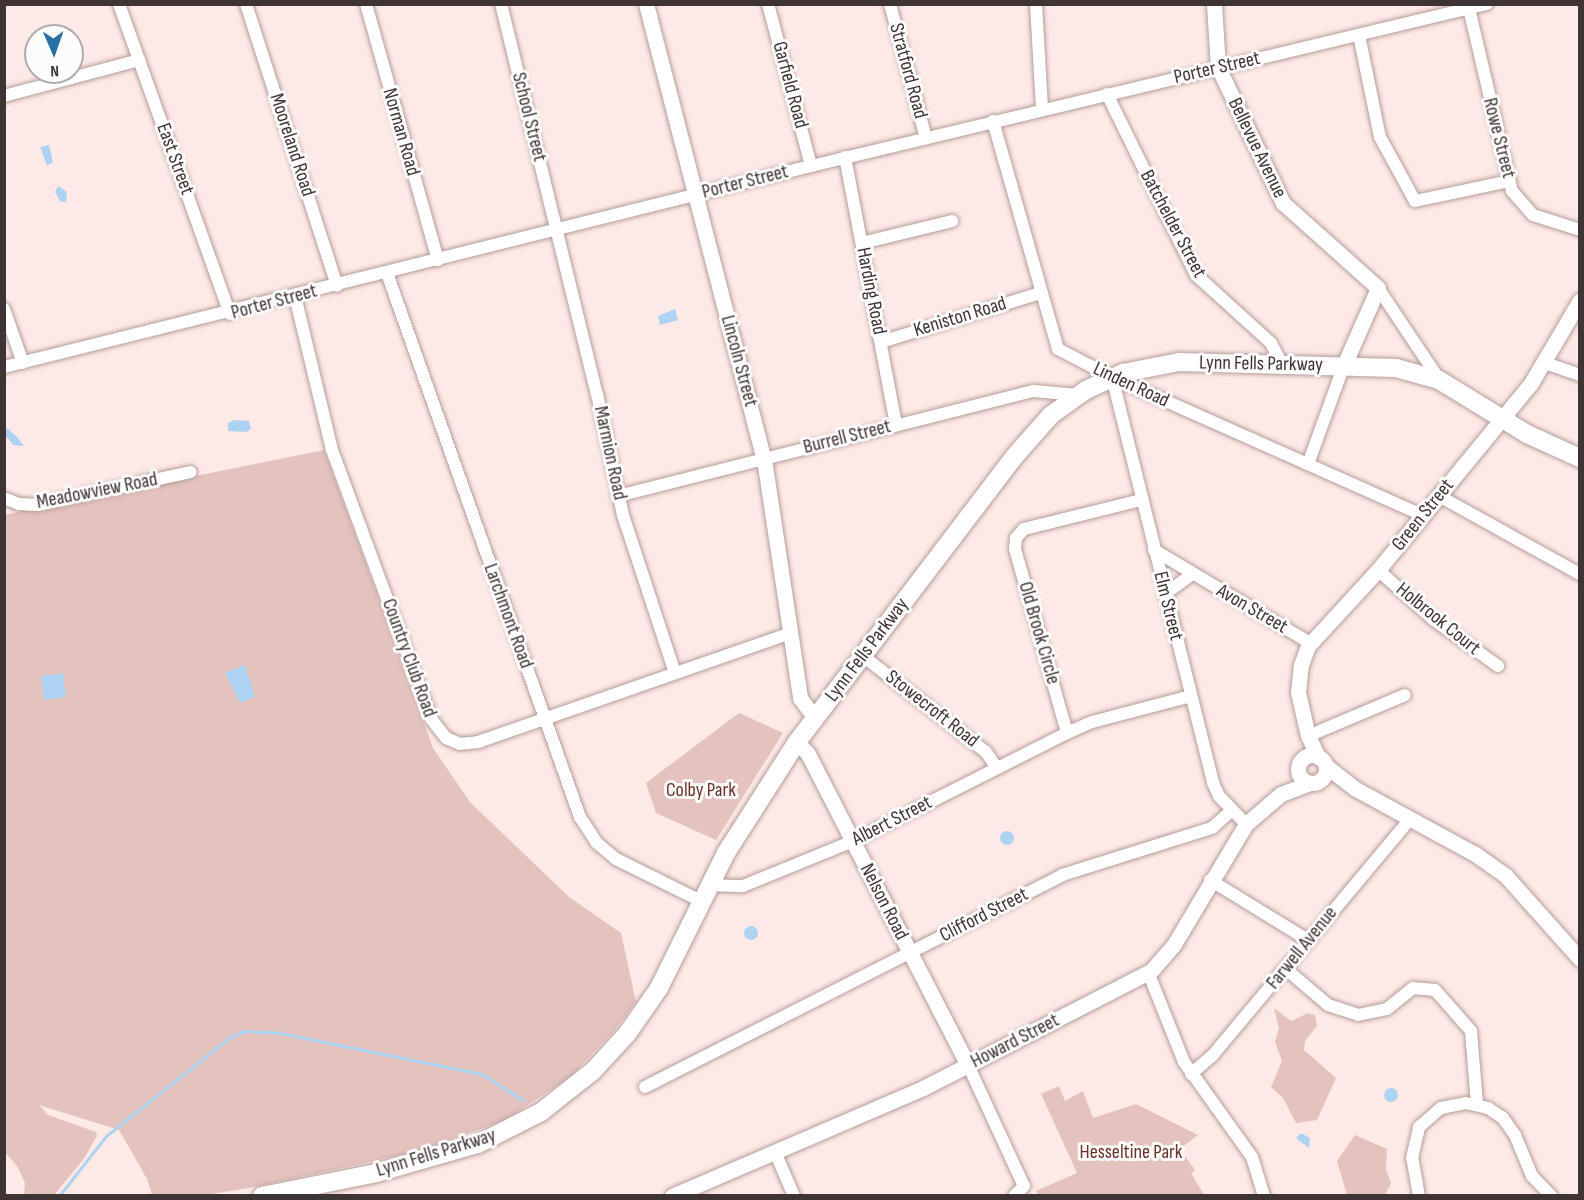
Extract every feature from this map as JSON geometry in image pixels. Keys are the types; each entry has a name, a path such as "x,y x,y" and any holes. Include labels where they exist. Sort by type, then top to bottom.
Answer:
{"main road":[{"name":"Lynn Fells Parkway","path":"262,1196 446,1155 491,1139 541,1112 593,1071 635,1023 664,978 705,893 743,823 796,742 1022,448 1051,415 1078,395 1112,377 1179,362 1396,368 1439,380 1502,418 1580,458"}],"street":[{"name":"East Street","path":"119,4 230,314"},
{"name":"Mooreland Road","path":"246,4 337,286"},
{"name":"Norman Road","path":"366,4 438,260"},
{"name":"School Street","path":"501,4 557,229"},
{"name":"Lincoln Street","path":"646,4 764,459 788,634 800,700 815,718"},
{"name":"Garfield Road","path":"768,4 811,166"},
{"name":"Stratford Road","path":"891,4 926,138"},
{"path":"1036,4 1042,109"},
{"name":"Bellevue Avenue","path":"1214,4 1218,67 1286,207 1378,288 1439,380"},
{"name":"Porter Street","path":"4,367 230,314 695,194 1042,109 1487,4"},
{"name":"Rowe Street","path":"1468,7 1509,181 1518,201 1533,215 1580,230"},
{"path":"1359,35 1379,134 1415,201 1509,181"},
{"path":"4,96 139,60"},
{"name":"Batchelder Street","path":"1107,94 1196,275 1271,343 1282,365"},
{"name":"Linden Road","path":"993,121 1056,347 1112,377 1422,515"},
{"name":"Harding Road","path":"845,158 896,425"},
{"path":"862,243 952,220"},
{"name":"Marmion Road","path":"557,229 618,496 675,673"},
{"name":"Larchmont Road","path":"387,273 580,817 597,843 623,864 705,893"},
{"path":"1308,465 1344,365 1378,288"},
{"name":"Keniston Road","path":"880,342 1040,292"},
{"name":"Country Club Road","path":"295,297 332,447 434,725 450,741 469,744 788,634"},
{"name":"Green Street","path":"1580,300 1545,363 1502,418 1378,570 1310,643 1298,685 1308,736 1322,761 1354,788 1411,818 1506,876 1580,959"},
{"path":"4,309 23,363"},
{"path":"1545,363 1580,375"},
{"name":"Elm Street","path":"1112,377 1213,783 1232,810 1246,824"},
{"name":"Burrell Street","path":"618,496 1036,390 1078,395"},
{"name":"Meadowview Road","path":"4,498 19,504 37,505 191,472"},
{"path":"1439,496 1580,574"},
{"name":"Old Brook Circle","path":"1067,733 1015,549 1016,538 1026,529 1141,500"},
{"name":"Avon Street","path":"1154,549 1310,643"},
{"name":"Holbrook Court","path":"1378,570 1434,620 1498,666"},
{"path":"1165,594 1193,574"},
{"name":"Stowecroft Road","path":"863,656 986,752 996,767"},
{"path":"1308,736 1404,695"},
{"path":"1067,733 1092,722 1191,696"},
{"name":"Albert Street","path":"705,893 743,886 853,841 1067,733"},
{"name":"Green Street","path":"1300,764 1308,736"},
{"name":"Nelson Road","path":"796,742 808,754 968,1065"},
{"path":"1322,761 1325,775 1314,783 1301,779 1300,764 1322,761"},
{"name":"Howard Street","path":"672,1196 968,1065 1148,972 1168,954 1210,880 1246,824 1281,794 1300,764"},
{"name":"Green Street","path":"1314,783 1354,788"},
{"name":"Howard Street","path":"1281,794 1314,783"},
{"name":"Clifford Street","path":"645,1087 1064,874 1201,832 1216,826 1232,810"},
{"name":"Farwell Avenue","path":"1191,1074 1210,1058 1411,818"},
{"path":"1210,880 1308,940"},
{"name":"Green Street","path":"1558,932 1580,947"},
{"path":"1286,969 1328,1005 1358,1016 1387,1009 1413,988 1435,990 1471,1031 1477,1104"},
{"path":"1148,972 1191,1074 1252,1157 1264,1196"},
{"path":"968,1065 1024,1187 1014,1196"},
{"path":"1419,1196 1412,1158 1419,1127 1445,1106 1477,1104 1496,1112 1506,1122 1532,1176 1551,1196"},
{"path":"775,1152 794,1196"}],"green space":[{"path":"324,450 433,748 470,802 569,897 621,933 636,1002 614,1031 570,1077 503,1121 419,1151 249,1188 205,1195 152,1195 147,1179 119,1130 39,1105 48,1115 96,1132 97,1136 83,1160 54,1195 24,1195 25,1183 17,1166 4,1151 4,515"},
{"name":"Colby Park","path":"739,713 783,733 716,840 656,813 646,783"},
{"path":"1274,1008 1291,1021 1308,1013 1315,1015 1317,1026 1305,1041 1304,1050 1336,1078 1317,1120 1296,1123 1283,1098 1271,1087 1282,1061 1275,1042 1279,1028"},
{"name":"Hesseltine Park","path":"1059,1086 1065,1101 1083,1091 1093,1118 1136,1104 1198,1135 1180,1149 1195,1170 1191,1173 1204,1195 1038,1195 1036,1191 1077,1173 1041,1094"},
{"path":"1355,1135 1387,1149 1386,1170 1391,1183 1385,1195 1347,1195 1337,1161"}],"water":[{"path":"49,145 53,162 47,166 40,147"},
{"path":"58,186 67,192 66,202 60,201 55,192"},
{"path":"675,309 678,320 660,325 658,316"},
{"path":"234,420 249,421 251,429 246,432 228,431 228,423"},
{"path":"7,428 24,446 13,445 5,435"},
{"path":"245,665 255,697 240,703 225,673"},
{"path":"63,673 66,697 44,700 41,676"},
{"path":"1007,831 1012,833 1014,838 1012,843 1007,845 1002,843 1000,838 1002,833"},
{"path":"751,926 756,928 758,933 756,938 751,940 746,938 744,933 746,928"},
{"path":"1391,1088 1396,1090 1398,1095 1396,1100 1391,1102 1386,1100 1384,1095 1386,1090"},
{"path":"1301,1133 1310,1138 1309,1148 1296,1138"}],"waterway":[{"path":"59,1196 106,1136 230,1037 245,1031 280,1033 482,1074 523,1100"}]}
